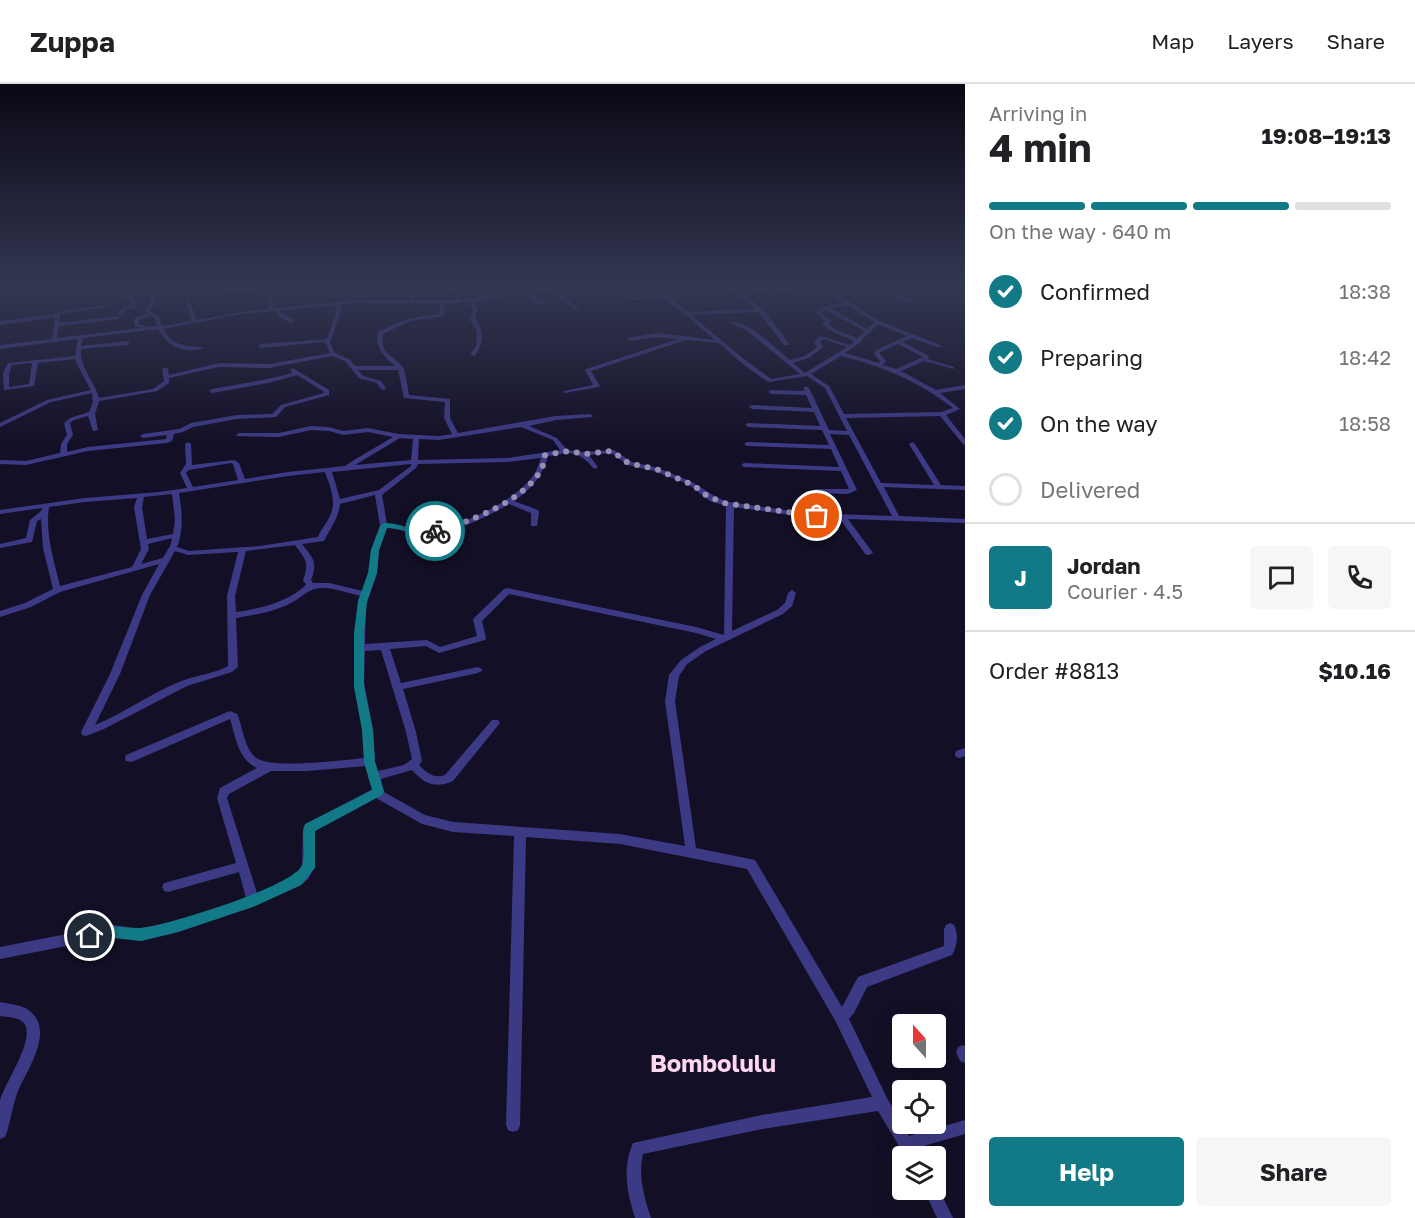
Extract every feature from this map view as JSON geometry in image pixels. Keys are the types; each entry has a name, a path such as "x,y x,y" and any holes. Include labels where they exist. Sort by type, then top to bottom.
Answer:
{"street":[{"path":"0,346 61,339"},
{"path":"80,339 77,357 79,366 94,391 96,400 92,413 95,430"},
{"path":"169,339 185,350 200,348"},
{"path":"379,339 381,349 400,368 406,397 448,400 447,418 456,436"},
{"path":"473,355 480,346 480,339"},
{"path":"566,392 597,386 588,370 684,339 718,342"},
{"path":"715,339 770,381 806,375 861,339"},
{"path":"760,339 806,375 827,387 896,517"},
{"path":"783,339 786,344"},
{"path":"789,362 809,356 820,347 817,342 820,339"},
{"path":"828,339 851,347"},
{"path":"854,339 859,341"},
{"path":"881,364 883,361 877,354 878,351 905,339"},
{"path":"919,339 938,346"},
{"path":"261,346 329,340 327,346 333,354 347,360 362,377 379,382 383,388"},
{"path":"899,342 927,357 924,359"},
{"path":"78,348 127,343"},
{"path":"168,377 219,365 268,366 333,354"},
{"path":"841,354 881,364 897,371 934,392 957,409 942,414 842,416"},
{"path":"35,361 31,386 6,389 9,365 35,361 77,357"},
{"path":"897,371 924,359 952,368"},
{"path":"355,368 400,368"},
{"path":"96,400 155,390 167,382 165,369"},
{"path":"143,436 183,430 190,425 237,417 274,416 283,406 327,394 326,390 296,371 268,381 212,391"},
{"path":"934,392 965,387"},
{"path":"771,392 806,390 852,491 815,491"},
{"path":"0,424 47,401 94,391"},
{"path":"752,407 814,410"},
{"path":"63,455 64,444 70,433 67,423 72,419 92,413"},
{"path":"942,414 965,443"},
{"path":"239,435 279,435 313,428 343,433 371,430 399,436 456,436 556,418 590,416"},
{"path":"522,425 555,439 565,452"},
{"path":"748,425 850,433"},
{"path":"0,462 26,463 121,444 167,441 170,440 171,432"},
{"path":"347,468 356,460 399,436"},
{"path":"338,502 379,492 412,469 415,463 416,437"},
{"path":"188,444 187,468 183,476 191,489"},
{"path":"747,444 832,447"},
{"path":"912,444 938,486"},
{"path":"0,512 45,509 347,468 508,460 577,451 584,454 595,467"},
{"path":"584,454 612,451 628,463 656,469 693,485 713,499 730,505 806,515 965,521"},
{"path":"384,526 398,526 426,533 468,522 508,501 540,474 545,455"},
{"path":"187,468 232,461 236,463 242,481"},
{"path":"744,465 842,469"},
{"path":"173,548 185,553 242,550 321,539 338,502 328,470"},
{"path":"878,485 965,488"},
{"path":"175,492 179,519 173,548 146,595 116,675 86,732 115,722 184,684 231,669 234,661 233,584 242,550"},
{"path":"379,492 378,498 384,526 375,550 373,573 364,594 359,648 360,694 368,730 370,762 378,792 406,812 453,827 620,839 751,864 841,1017 882,1103 907,1146"},
{"path":"136,567 145,552 145,542 139,524 138,507 141,496"},
{"path":"508,501 535,512 534,524"},
{"path":"726,637 730,505"},
{"path":"0,546 29,540 34,520 45,509"},
{"path":"45,509 46,538 57,590"},
{"path":"842,516 869,553"},
{"path":"145,542 177,535"},
{"path":"297,543 305,550 311,562 312,570 307,580 311,586"},
{"path":"0,614 28,605 57,590 166,560"},
{"path":"232,616 263,610 295,599 311,586 329,586 364,594"},
{"path":"359,648 427,643 439,650 479,639 482,634 477,622 478,618 502,594 512,591 726,637"},
{"path":"691,851 671,711 674,675 684,662 726,637 780,612 789,604 792,593"},
{"path":"373,777 413,765 417,761 416,750 386,647"},
{"path":"398,687 478,670"},
{"path":"130,758 230,715 234,717 241,740 252,760 267,768"},
{"path":"413,765 428,778 437,783 442,782 449,778 495,723"},
{"path":"253,901 222,798 224,791 267,768 370,762"},
{"path":"0,953 113,931 141,934 178,926 253,901 304,876 308,868 309,828 378,792"},
{"path":"513,1125 520,832"},
{"path":"168,887 242,866"},
{"path":"841,1017 853,1005 856,993 863,982 948,951 951,945 950,929"},
{"path":"0,1009 25,1016 32,1024 34,1037 27,1059 11,1090 0,1132"},
{"path":"643,1218 633,1171 638,1148 762,1122 882,1103"},
{"path":"918,1146 965,1126"},
{"path":"937,1200 945,1218"}],"way so far":[{"path":"435,531 484,516 508,501 540,474 545,455 570,451 584,454 612,451 628,463 656,469 693,485 706,495 727,504 817,516"}],"district":[{"name":"Bombolulu","path":"713,1062"}],"route":[{"path":"90,936 113,931 141,934 178,926 253,901 297,881 304,876 308,868 309,828 378,792 370,762 368,730 359,687 359,633 364,594 373,573 375,550 384,526 398,526 420,533 435,531"}]}
